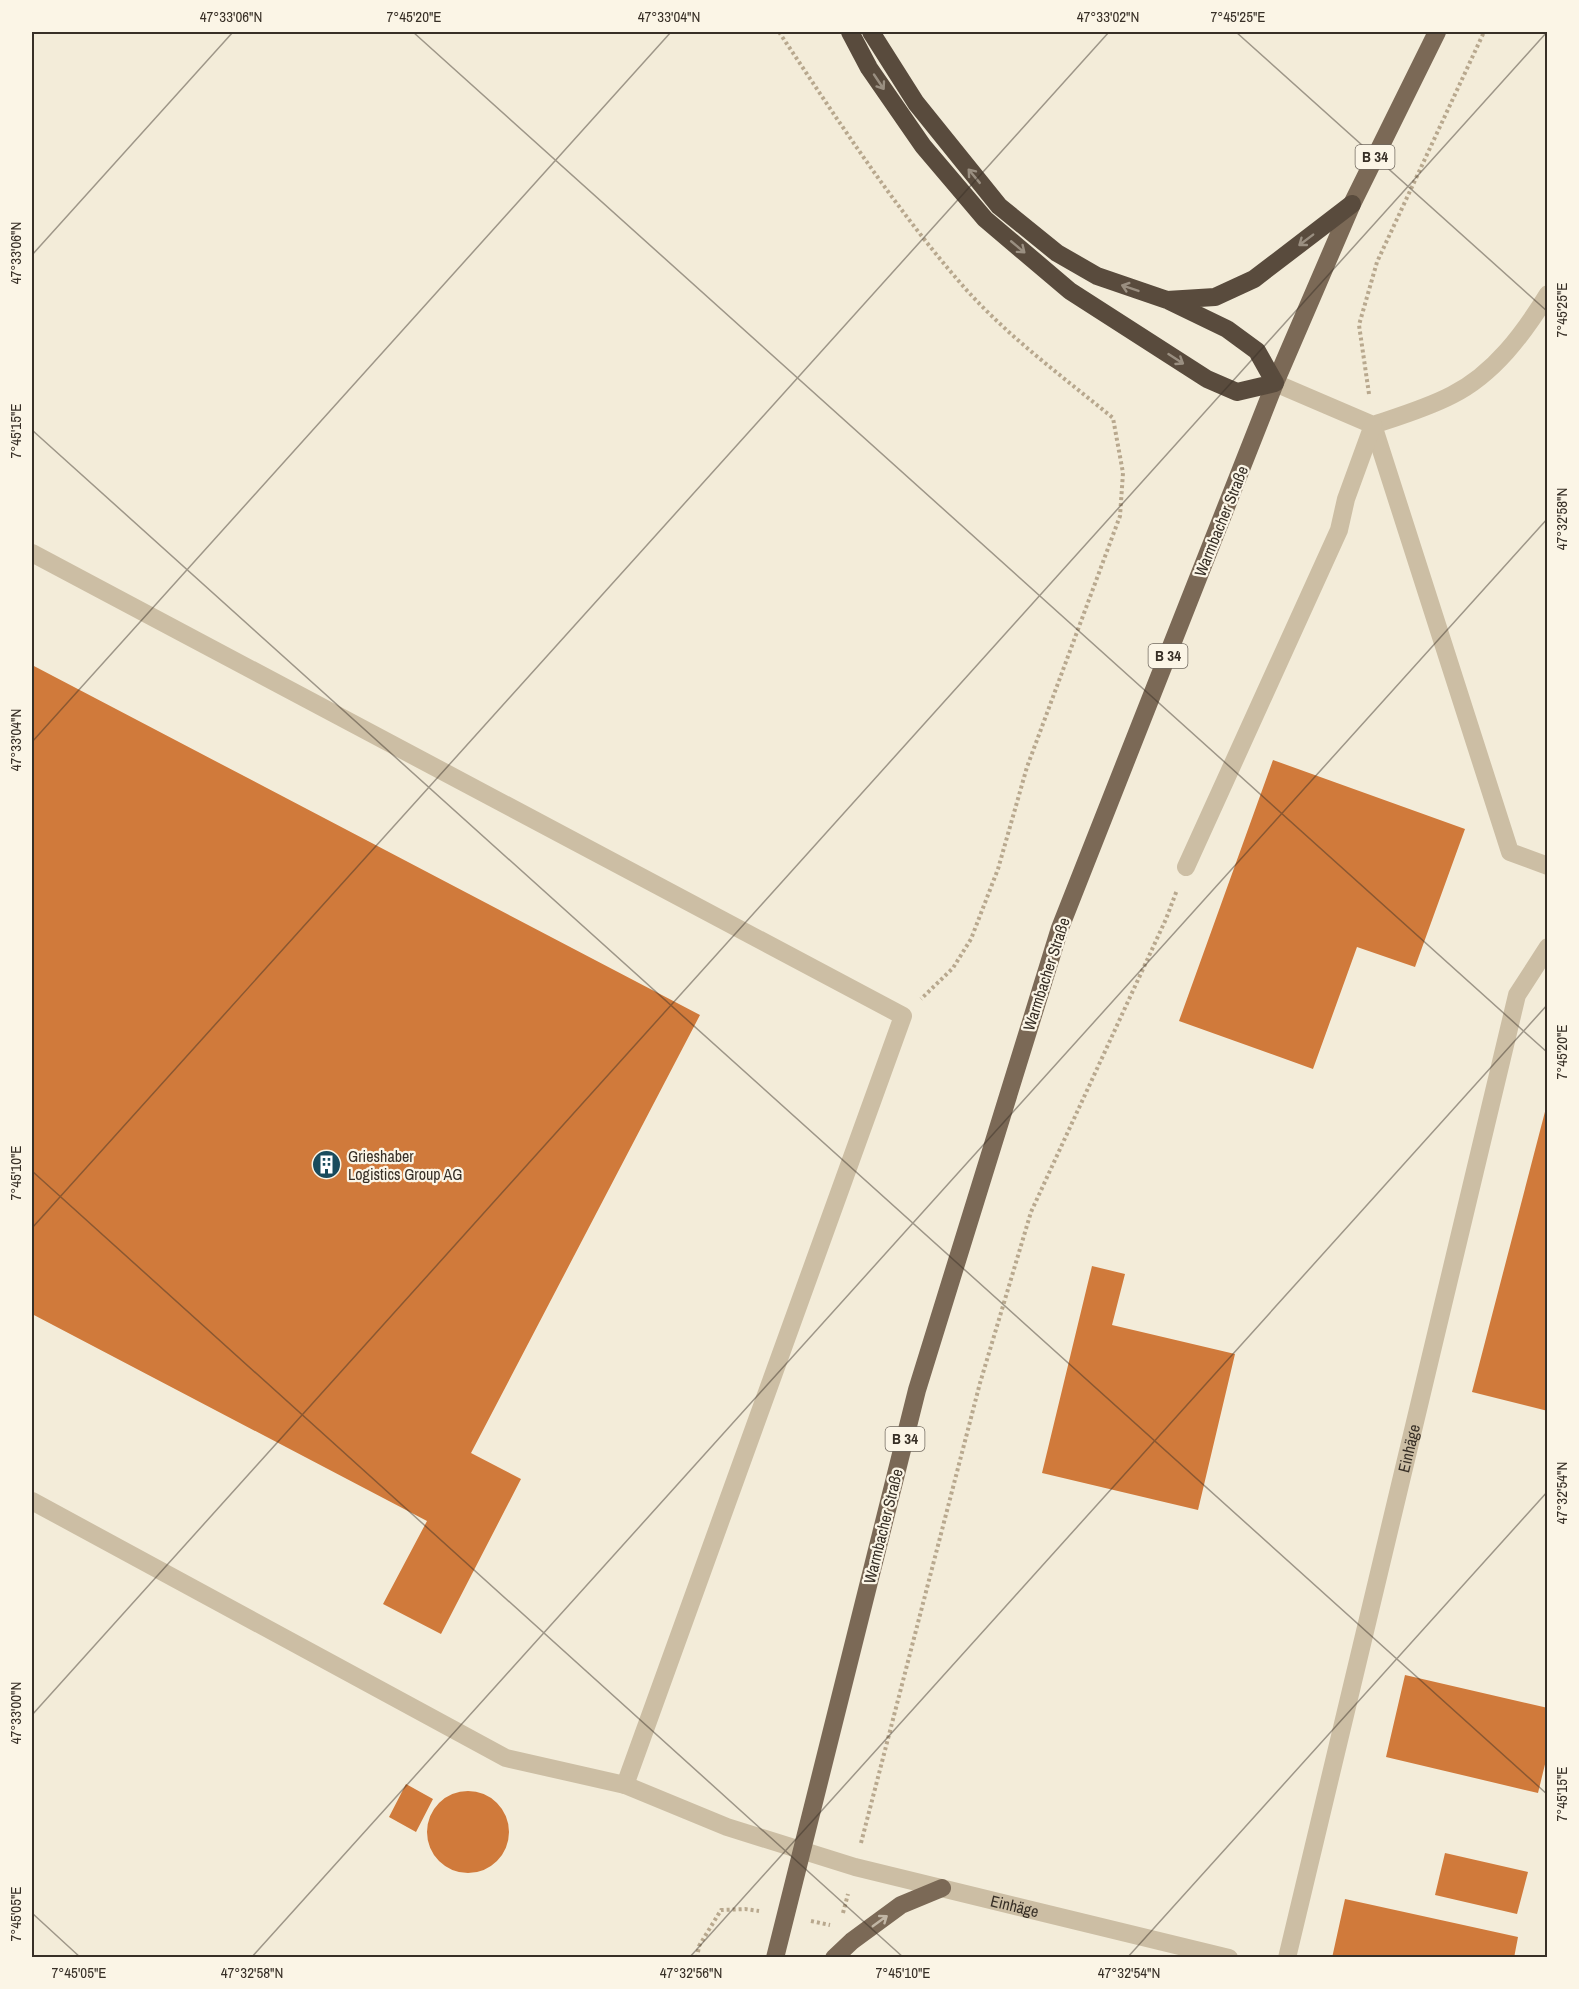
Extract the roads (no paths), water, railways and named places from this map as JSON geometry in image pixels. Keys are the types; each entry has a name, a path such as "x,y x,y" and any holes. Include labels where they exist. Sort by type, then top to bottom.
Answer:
{"highway":[{"path":"850,32 869,68 923,146 985,219 1070,291 1207,379 1237,392 1275,383 1257,351 1227,329 1167,300 1097,276 1057,253 999,206 916,103 871,32"},
{"path":"1167,300 1215,297 1254,279 1352,204"}],"main road":[{"name":"Warmbacher Straße","path":"775,1958 917,1390 1060,928 1275,383 1352,204 1437,32"},
{"path":"834,1958 852,1941 901,1905 942,1888"}],"street":[{"path":"1275,383 1373,425 1454,394 1484,374 1527,328 1548,294"},
{"path":"1373,425 1510,852 1548,867"},
{"path":"1186,867 1339,530 1346,499 1373,425"},
{"path":"32,553 903,1016 625,1785"},
{"name":"Einhäge","path":"1287,1958 1517,995 1548,947"},
{"name":"Einhäge","path":"32,1501 506,1758 625,1785 727,1827 855,1867 1228,1958"}],"place":[{"name":"Grieshaber Logistics Group AG","path":"327,1165"}]}
